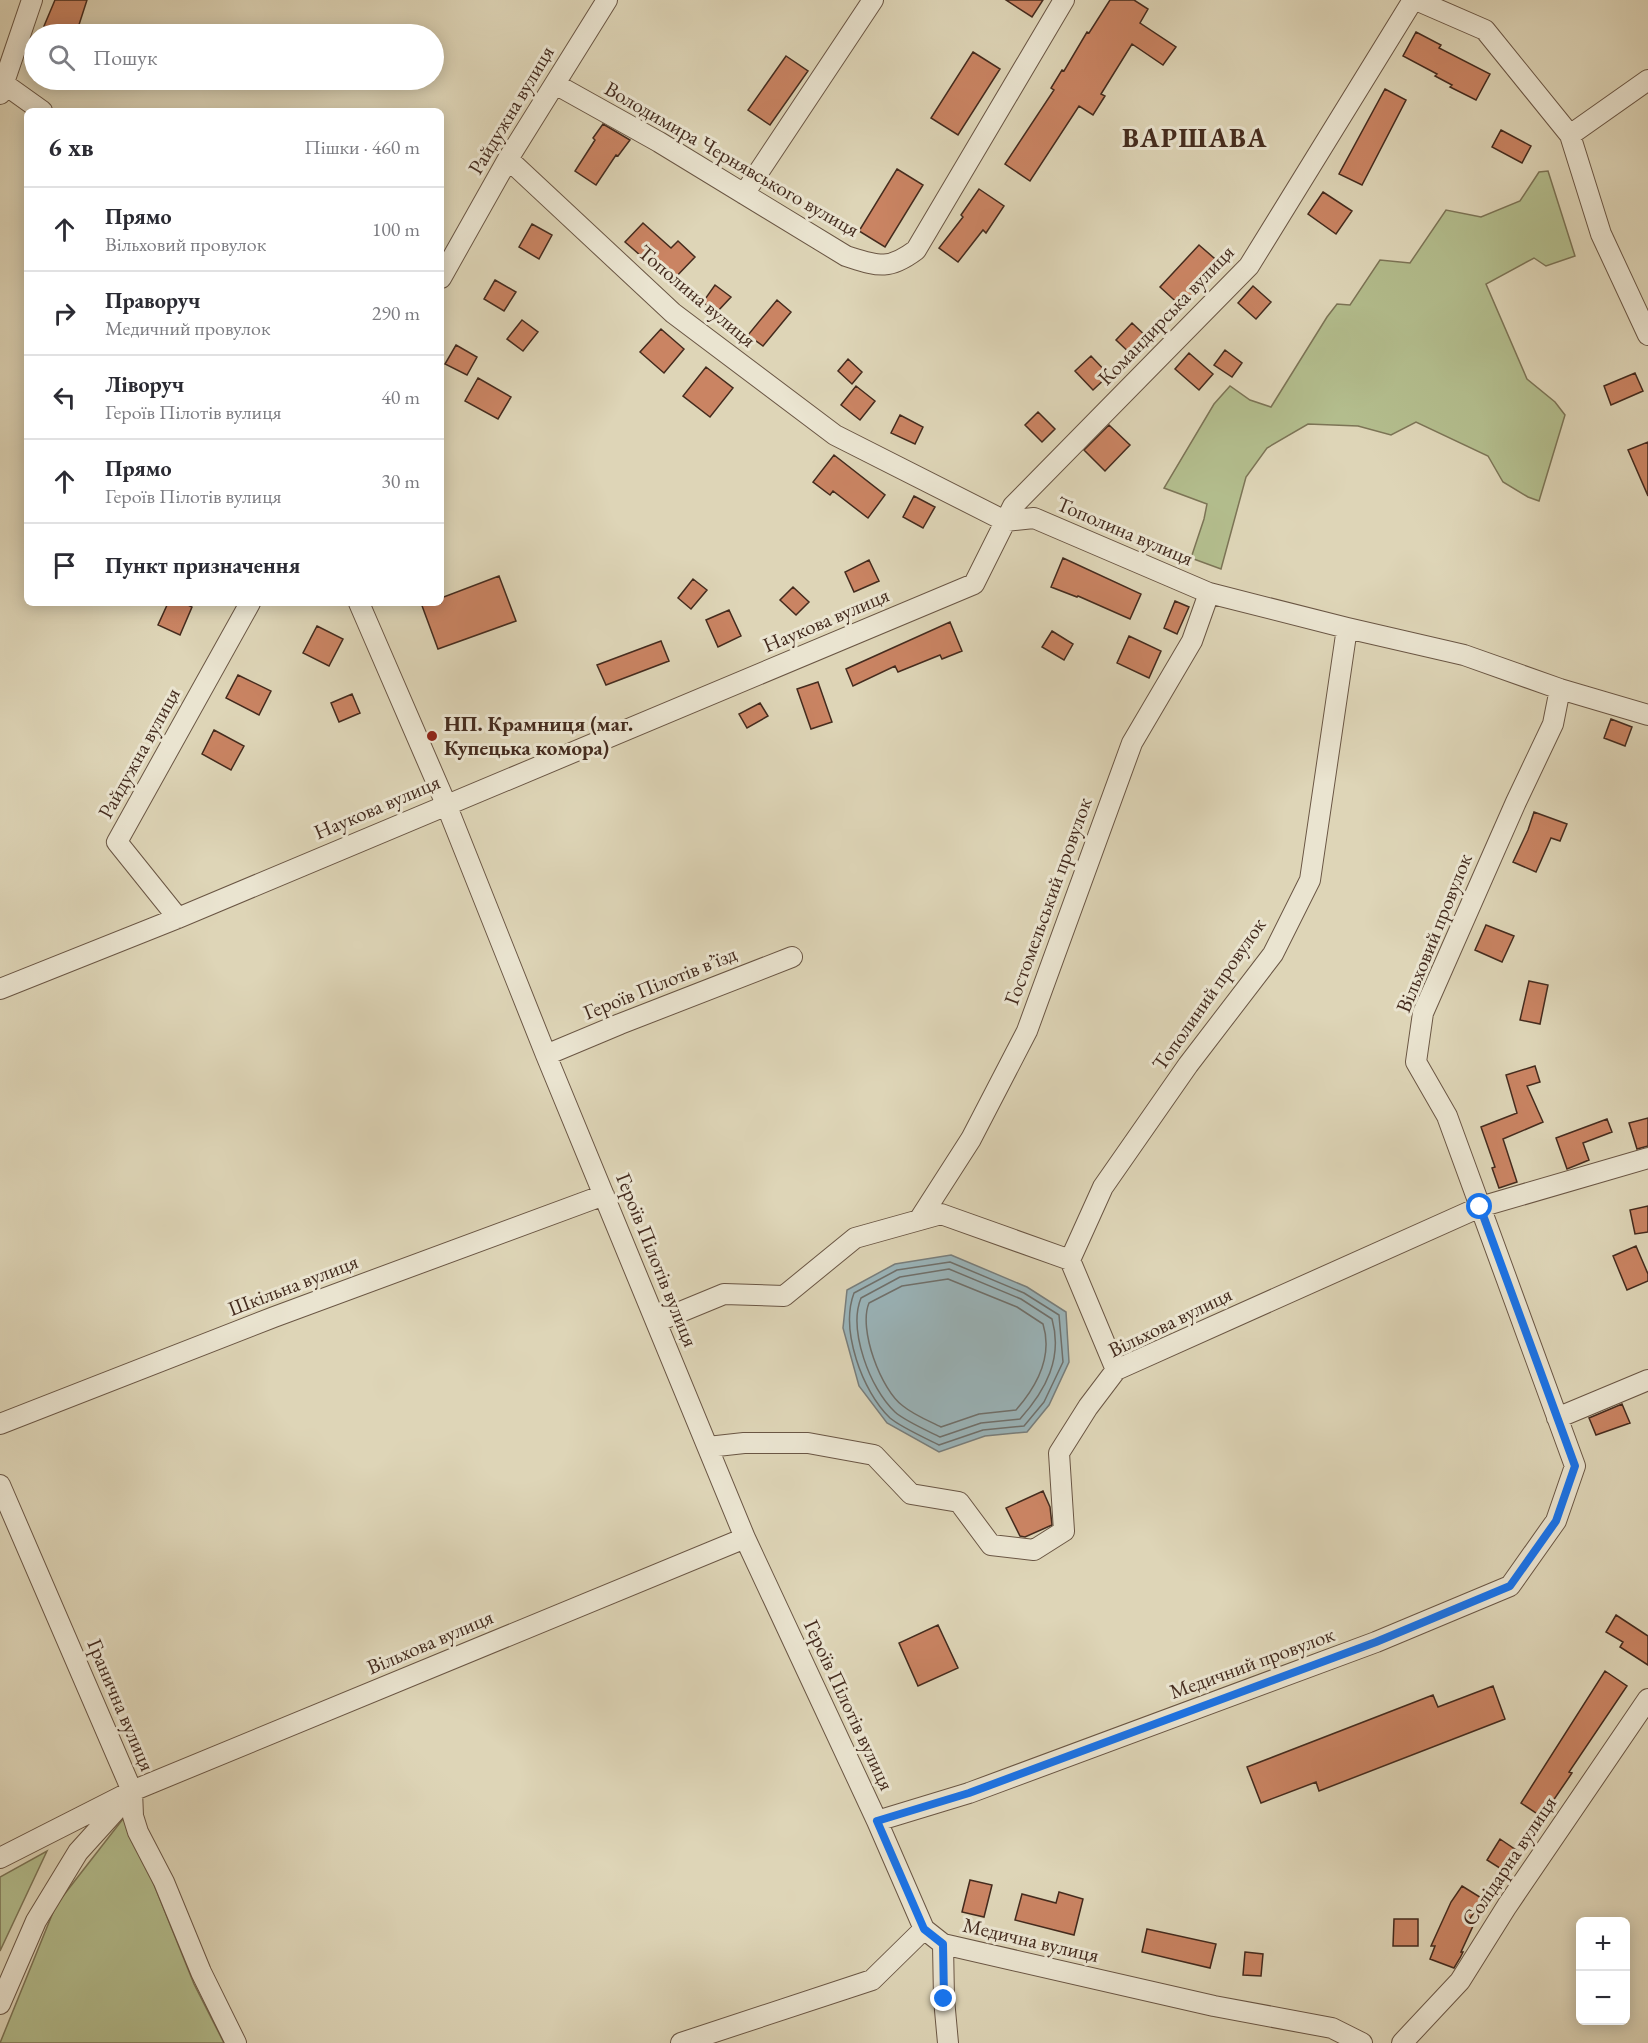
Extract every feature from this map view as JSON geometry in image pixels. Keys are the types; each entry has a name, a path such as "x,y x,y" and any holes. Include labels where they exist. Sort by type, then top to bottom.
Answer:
{"street":[{"path":"32,0 1,86 37,108"},
{"name":"Райдужна вулиця","path":"444,273 508,159 607,0"},
{"path":"744,194 873,0"},
{"name":"Володимира Чернявського вулиця","path":"555,84 659,142 846,256 877,266 900,262 916,250 1064,0"},
{"path":"1415,0 1485,30 1570,135 1601,234 1643,311 1648,334"},
{"name":"Командирська вулиця","path":"1005,521 1013,506 1249,266 1415,0"},
{"path":"1570,135 1648,80"},
{"name":"Тополина вулиця","path":"508,159 673,313 835,435 1005,521 1034,518 1209,593 1347,628 1464,654 1560,689 1648,715"},
{"name":"Наукова вулиця","path":"0,989 178,918 974,584 1005,521"},
{"name":"Гостомельський провулок","path":"919,1220 971,1139 1027,1031 1132,743 1192,641 1209,593"},
{"name":"Райдужна вулиця","path":"178,918 117,842 248,606"},
{"name":"Героїв Пілотів вулиця","path":"360,606 446,804 546,1055 745,1538 877,1821 924,1929"},
{"name":"Тополиний провулок","path":"1070,1260 1103,1187 1188,1065 1273,954 1310,880 1347,628"},
{"name":"Вільховий провулок","path":"1560,689 1553,724 1423,1013 1416,1062 1447,1116 1575,1466"},
{"name":"Героїв Пілотів в’їзд","path":"546,1055 792,957"},
{"name":"Вільхова вулиця","path":"708,1447 744,1443 808,1443 874,1455 911,1494 959,1502 991,1545 1034,1550 1064,1531 1059,1453 1088,1407 1116,1370 1480,1207 1648,1158"},
{"name":"Шкільна вулиця","path":"0,1424 274,1317 604,1195"},
{"path":"656,1323 724,1294 784,1296 855,1238 941,1214 1070,1260 1116,1370"},
{"path":"1557,1418 1648,1380"},
{"name":"Медичний провулок","path":"877,1821 969,1793 1365,1646 1510,1586 1556,1521 1575,1466"},
{"name":"Гранична вулиця","path":"0,1485 132,1791 133,1816 138,1832 164,1882 201,1972 236,2043"},
{"name":"Вільхова вулиця","path":"0,1858 132,1791 745,1538"},
{"name":"Солідарна вулиця","path":"1402,2043 1460,1981 1507,1906 1648,1699"},
{"path":"0,2004 36,1921 78,1852 132,1791"},
{"path":"681,2043 872,1980 924,1929"},
{"name":"Медична вулиця","path":"924,1929 943,1944 1214,2006 1332,2028 1362,2043"},
{"path":"943,1944 948,2043"}],"green space":[{"path":"1548,171 1575,256 1546,266 1534,258 1486,284 1527,379 1555,402 1565,415 1539,501 1503,482 1488,456 1416,422 1391,435 1358,426 1308,424 1267,448 1246,477 1221,569 1191,558 1207,504 1164,488 1214,404 1230,386 1250,400 1271,407 1327,317 1337,304 1350,305 1380,260 1410,263 1446,210 1481,217 1520,201 1539,172"},
{"path":"126,1815 194,1984 224,2043 0,2043 56,1905"},
{"path":"47,1851 0,1951 0,1877"}],"water":[{"path":"951,1255 1027,1287 1066,1312 1069,1362 1049,1405 1027,1432 985,1436 939,1452 887,1423 859,1386 843,1328 847,1290 895,1264"}],"building":[{"path":"55,0 87,0 79,24 45,24"},
{"path":"1006,0 1043,0 1032,17"},
{"path":"1110,0 1134,0 1148,9 1140,23 1176,47 1163,65 1132,44 1101,94 1105,96 1093,115 1079,106 1030,181 1005,164 1054,90 1051,88 1062,70 1064,71 1087,32 1089,33"},
{"path":"1416,32 1441,45 1439,48 1490,74 1476,100 1450,87 1452,85 1435,76 1437,74 1403,56"},
{"path":"973,52 1000,69 958,135 931,118"},
{"path":"786,56 808,71 770,125 748,110"},
{"path":"1385,89 1406,100 1362,185 1339,174"},
{"path":"603,124 630,140 618,156 616,155 596,185 575,171"},
{"path":"1501,130 1531,146 1522,163 1492,147"},
{"path":"897,169 923,185 885,247 859,231"},
{"path":"979,189 1004,206 986,233 983,230 958,262 939,248 963,217 961,215"},
{"path":"1323,192 1352,211 1336,234 1308,214"},
{"path":"643,223 671,248 678,241 695,257 671,282 625,242"},
{"path":"532,224 552,235 539,259 519,247"},
{"path":"1199,245 1221,264 1184,309 1160,287"},
{"path":"495,280 516,292 504,311 484,299"},
{"path":"715,285 731,297 717,312 703,302"},
{"path":"1253,286 1271,302 1256,319 1238,303"},
{"path":"777,300 791,312 763,346 748,335"},
{"path":"522,320 538,332 523,351 507,339"},
{"path":"1132,323 1150,340 1133,356 1116,340"},
{"path":"661,329 684,349 664,373 640,352"},
{"path":"456,345 477,357 467,375 445,364"},
{"path":"1225,350 1242,363 1232,377 1214,365"},
{"path":"1189,353 1213,374 1199,390 1175,369"},
{"path":"1091,356 1109,375 1093,390 1075,371"},
{"path":"848,359 862,372 852,384 838,371"},
{"path":"706,367 733,388 710,417 683,396"},
{"path":"1635,373 1643,391 1611,405 1604,386"},
{"path":"478,378 511,397 498,419 465,401"},
{"path":"856,386 875,401 860,420 841,405"},
{"path":"1038,412 1055,429 1042,442 1025,425"},
{"path":"900,415 923,427 915,444 891,433"},
{"path":"1109,425 1130,445 1105,471 1084,450"},
{"path":"1648,442 1648,496 1628,450"},
{"path":"834,455 885,495 868,518 833,491 830,495 813,482"},
{"path":"914,496 935,507 923,528 903,517"},
{"path":"1063,558 1141,594 1130,619 1051,587"},
{"path":"869,560 879,581 854,592 845,572"},
{"path":"499,576 516,621 438,649 422,606 444,606 444,597"},
{"path":"693,579 707,590 691,609 678,598"},
{"path":"793,587 809,602 796,615 780,600"},
{"path":"1175,601 1189,607 1177,634 1164,628"},
{"path":"167,606 192,607 180,635 158,625"},
{"path":"729,610 741,636 718,647 706,620"},
{"path":"950,622 962,651 942,659 940,655 898,672 895,666 853,686 846,669"},
{"path":"317,626 343,639 329,666 303,653"},
{"path":"1052,631 1073,644 1064,660 1042,647"},
{"path":"1129,636 1161,651 1149,678 1117,663"},
{"path":"661,641 669,661 606,685 597,665"},
{"path":"238,675 271,691 259,715 226,698"},
{"path":"818,682 832,722 811,729 797,689"},
{"path":"352,694 360,713 339,722 331,703"},
{"path":"760,703 768,716 747,728 739,714"},
{"path":"1611,719 1632,727 1625,746 1604,738"},
{"path":"214,730 244,746 231,770 202,754"},
{"path":"1534,812 1567,824 1560,841 1551,838 1536,872 1513,862"},
{"path":"1486,925 1514,936 1502,962 1475,950"},
{"path":"1529,981 1548,985 1540,1024 1520,1020"},
{"path":"1535,1066 1540,1082 1527,1086 1543,1122 1503,1139 1517,1182 1499,1188 1492,1168 1495,1167 1481,1127 1517,1113 1506,1075"},
{"path":"1648,1118 1648,1146 1637,1149 1629,1123"},
{"path":"1607,1119 1612,1132 1583,1143 1589,1160 1567,1169 1556,1138"},
{"path":"1648,1206 1648,1232 1635,1234 1630,1210"},
{"path":"1636,1246 1648,1274 1648,1281 1627,1290 1613,1256"},
{"path":"1622,1404 1630,1423 1596,1435 1589,1418"},
{"path":"1043,1491 1050,1507 1052,1525 1025,1537 1020,1536 1006,1508"},
{"path":"1616,1615 1648,1636 1648,1665 1620,1647 1623,1642 1606,1632"},
{"path":"938,1625 958,1668 918,1686 899,1643"},
{"path":"1605,1671 1627,1686 1569,1772 1572,1773 1542,1817 1521,1803"},
{"path":"1493,1686 1505,1719 1319,1791 1316,1782 1261,1803 1247,1767 1433,1695 1438,1707"},
{"path":"1500,1839 1519,1852 1506,1872 1487,1860"},
{"path":"970,1880 992,1885 984,1917 962,1912"},
{"path":"1462,1886 1483,1899 1467,1923 1473,1926 1454,1968 1430,1959 1435,1946 1431,1946 1451,1902"},
{"path":"1059,1892 1083,1899 1074,1935 1015,1920 1022,1894 1056,1903"},
{"path":"1394,1919 1418,1919 1418,1946 1393,1946"},
{"path":"1147,1929 1216,1944 1210,1968 1142,1952"},
{"path":"1245,1952 1263,1954 1261,1976 1243,1975"}],"place":[{"name":"НП. Крамниця (маг. Купецька комора)","path":"432,736"}],"district":[{"name":"ВАРШАВА","path":"1195,138"}],"route":[{"path":"944,1999 943,1944 924,1929 877,1821 969,1793 1376,1642 1510,1586 1556,1521 1575,1466 1480,1207"}]}
